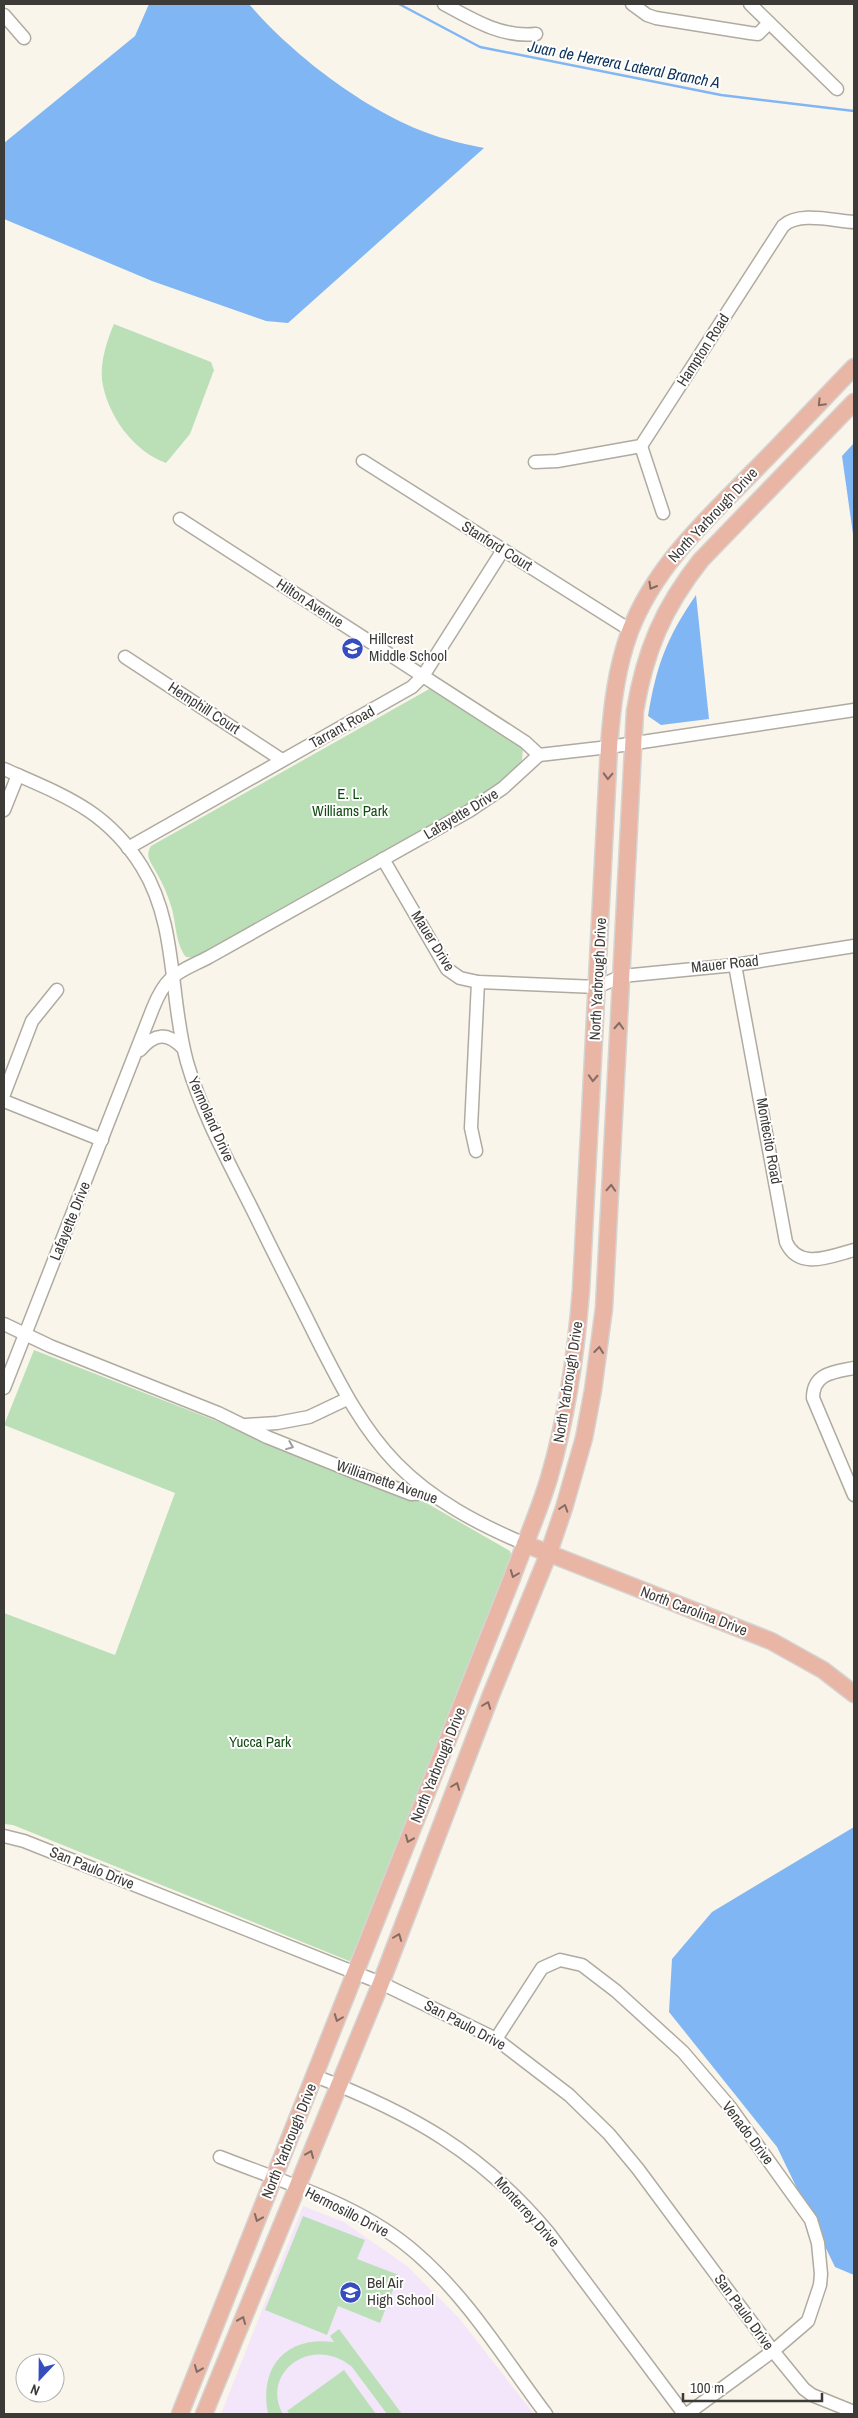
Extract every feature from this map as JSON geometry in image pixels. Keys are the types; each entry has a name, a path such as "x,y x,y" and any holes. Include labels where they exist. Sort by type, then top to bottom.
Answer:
{"main road":[{"name":"North Yarbrough Drive","path":"180,2414 525,1544 550,1476 576,1354 613,692 630,630 651,588 679,549 854,367"},
{"name":"North Yarbrough Drive","path":"204,2414 380,1983 548,1555 574,1473 592,1396 604,1308 635,711 648,654 664,614 680,587 701,560 854,402"},
{"path":"568,1392 592,1396"},
{"name":"North Carolina Drive","path":"525,1544 548,1555 772,1641 824,1670 854,1694"},
{"path":"399,1863 423,1872"}],"street":[{"path":"444,4 488,26 521,36 536,34"},
{"path":"632,4 647,15 656,18 758,34 769,23"},
{"path":"750,4 837,89"},
{"path":"4,15 24,38"},
{"name":"Hampton Road","path":"641,446 783,226 788,221 800,218 854,222"},
{"path":"535,462 557,462 641,446 662,513"},
{"name":"Stanford Court","path":"364,461 630,630"},
{"name":"Hilton Avenue","path":"180,519 525,742 539,755"},
{"name":"Tarrant Road","path":"128,848 404,691 423,676 503,550"},
{"name":"Hemphill Court","path":"125,657 282,760"},
{"path":"539,755 854,710"},
{"name":"Lafayette Drive","path":"4,1388 161,988 171,976 209,957 468,811 503,788 539,755"},
{"name":"Yermoland Drive","path":"4,769 74,800 108,825 141,866 156,896 165,926 183,1048 195,1087 209,1120 347,1399 385,1452 430,1493"},
{"path":"4,810 18,776"},
{"name":"Mauer Drive","path":"383,860 447,969 460,978 478,982 597,987"},
{"name":"Mauer Road","path":"597,987 622,976 735,965 854,946"},
{"name":"Montecito Road","path":"735,965 786,1242 794,1254 808,1260 854,1250"},
{"path":"476,1151 471,1128 478,982"},
{"path":"4,1094 32,1021 56,990"},
{"name":"Lafayette Drive","path":"136,1053 150,1038 161,1036 176,1040 183,1048"},
{"path":"4,1101 102,1140"},
{"name":"Williamette Avenue","path":"4,1324 50,1346 246,1425 267,1437 411,1494 430,1493 492,1530 525,1544"},
{"path":"854,1368 830,1372 820,1378 815,1384 813,1398 854,1495"},
{"name":"Williamette Avenue","path":"246,1425 285,1422 309,1417 347,1399"},
{"name":"San Paulo Drive","path":"4,1836 24,1841 355,1972 496,2039 569,2095 609,2134 658,2196 773,2351 804,2389 812,2395 854,2412"},
{"name":"Venado Drive","path":"496,2039 538,1972 549,1963 566,1960 582,1965 616,1991 683,2052 730,2107 811,2220 818,2243 821,2274 811,2314 799,2330 773,2351 685,2414"},
{"name":"Monterrey Drive","path":"315,2076 411,2118 455,2145 495,2176 527,2207 548,2232 685,2414"},
{"name":"Hermosillo Drive","path":"220,2157 296,2186 369,2220 417,2254 461,2300 546,2414"}],"shaded area":[{"name":"Bel Air High School","path":"303,2206 344,2222 407,2266 459,2318 534,2414 221,2414"}],"green space":[{"path":"114,324 211,362 214,370 190,434 166,463 143,450 133,441 109,406 102,380 102,366"},
{"name":"E. L. Williams Park","path":"431,688 523,748 522,760 510,776 489,791 198,958 186,957 178,940 169,899 149,858 148,853 151,846"},
{"name":"Yucca Park","path":"34,1350 423,1501 510,1551 513,1561 357,1955 349,1961 13,1825 4,1824 4,1613 115,1655 175,1493 4,1425"},
{"path":"303,2216 365,2240 357,2259 399,2275 380,2323 338,2306 327,2335 265,2310"},
{"path":"339,2329 402,2414 387,2414 352,2367 337,2358 322,2355 307,2356 294,2362 284,2372 279,2384 278,2399 283,2414 268,2414 266,2397 268,2382 272,2369 279,2358 289,2350 302,2344 317,2341 334,2342 330,2336"},
{"path":"344,2370 376,2414 290,2414 287,2411"}],"water":[{"path":"149,4 249,4 289,45 339,85 365,102 420,130 484,148 288,323 266,321 152,281 4,219 4,143 135,36"},
{"path":"854,443 854,541 842,456"},
{"path":"696,595 709,719 661,725 648,716 659,667 677,625"},
{"path":"854,1827 854,2275 835,2267 777,2147 669,2012 672,1959 712,1912"}],"waterway":[{"name":"Juan de Herrera Lateral Branch A","path":"399,4 480,47 721,95 854,111"}],"place":[{"name":"Hillcrest Middle School","path":"353,648"},
{"name":"Bel Air High School","path":"351,2292"}]}
